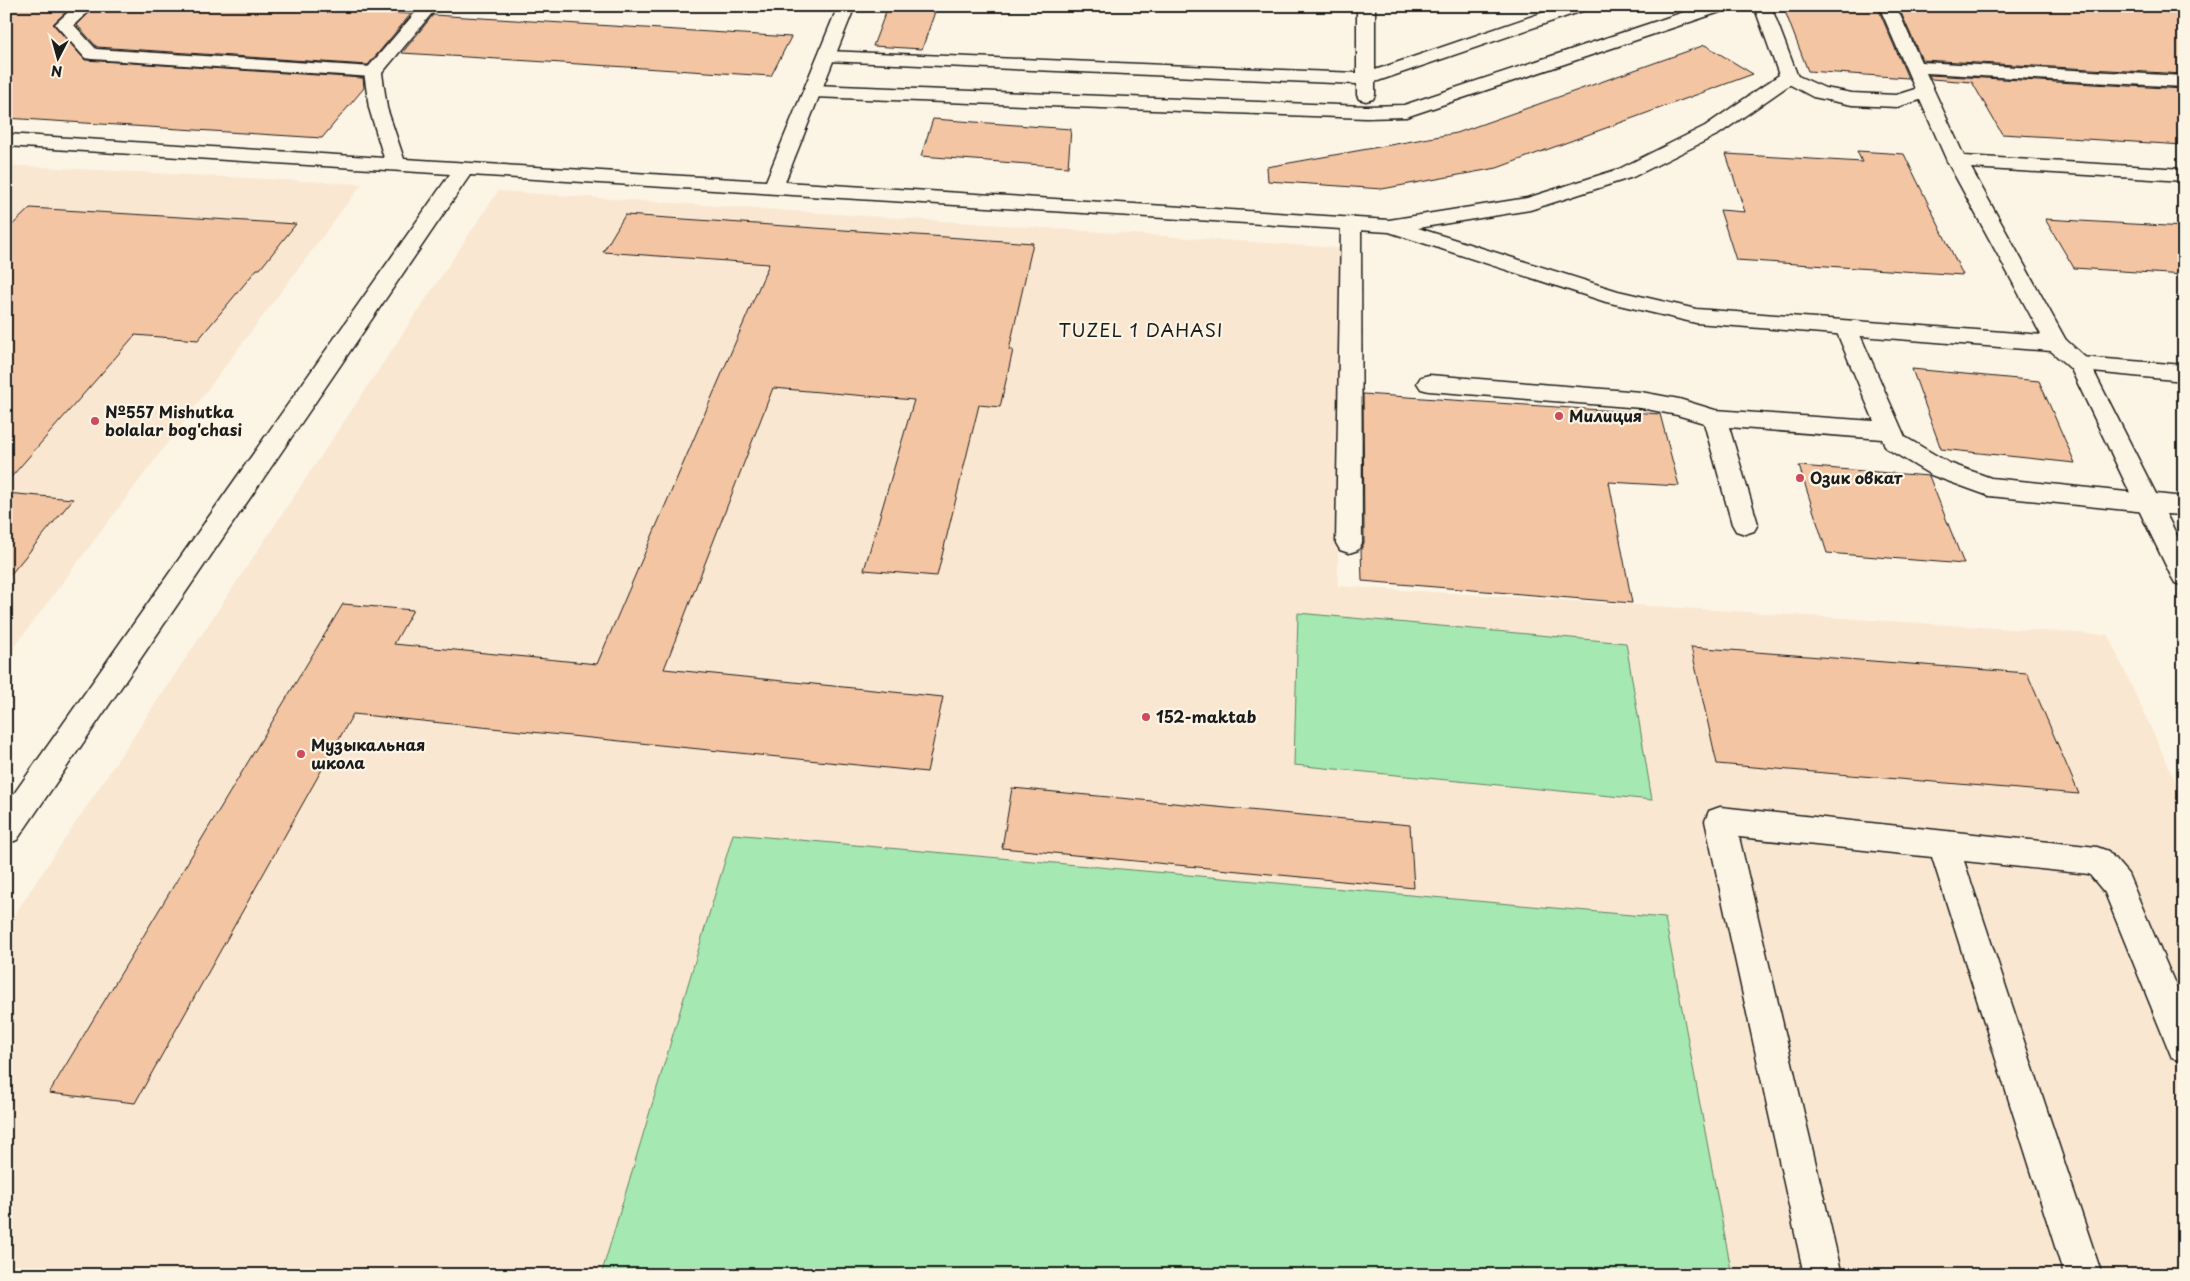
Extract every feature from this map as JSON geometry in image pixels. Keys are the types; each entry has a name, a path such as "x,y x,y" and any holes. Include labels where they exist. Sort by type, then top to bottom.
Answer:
{"street":[{"path":"86,6 64,24 91,54 373,72"},
{"path":"395,163 378,108 373,72 430,6"},
{"path":"774,186 847,6"},
{"path":"1366,6 1366,112"},
{"path":"827,56 1366,79 1579,6"},
{"path":"812,91 1366,112 1406,111 1720,6"},
{"path":"1762,6 1789,77 1820,93 1852,99 1897,101 1925,92"},
{"path":"1887,6 1957,161 2057,344 2080,365 2146,503 2184,576"},
{"path":"1915,67 2184,82"},
{"path":"1389,226 1530,204 1626,173 1712,130 1789,77"},
{"path":"6,140 774,186 1389,226 1614,297 1696,316 2057,344"},
{"path":"1957,161 2184,174"},
{"path":"6,830 465,167"},
{"path":"1349,544 1352,223"},
{"path":"1846,328 1895,442 1940,469 1989,487 2184,506"},
{"path":"2080,365 2184,373"},
{"path":"1429,383 1641,400 1679,407 1714,418 1890,431"},
{"path":"1714,418 1745,524"},
{"path":"1823,1275 1720,822 2097,861 2117,884 2184,1046"},
{"path":"1943,844 2083,1275"}],"shaded area":[{"name":"№557 Mishutka bolalar bog'chasi","path":"6,165 362,184 6,658"},
{"name":"152-maktab","path":"498,191 1340,248 1338,586 2108,635 2184,799 2184,1275 6,1275 6,927"}],"green space":[{"path":"1298,613 1626,643 1652,800 1294,765"},
{"path":"733,834 1665,918 1732,1275 601,1275"}],"building":[{"path":"6,6 72,6 53,24 85,60 363,78 364,88 322,138 6,118"},
{"path":"96,6 399,6 393,13 411,14 368,65 97,47 77,25"},
{"path":"888,6 937,6 922,49 873,46"},
{"path":"1783,6 1877,6 1908,78 1808,71"},
{"path":"1898,6 2072,6 2184,12 2184,74 1922,60"},
{"path":"433,15 791,37 771,76 402,53"},
{"path":"1705,45 1753,74 1497,168 1382,189 1268,181 1267,167 1457,133"},
{"path":"1929,75 2184,89 2184,145 2002,134 1972,82 1931,79"},
{"path":"933,119 1071,129 1068,167 921,156"},
{"path":"1857,151 1904,154 1963,275 1736,260 1720,210 1745,212 1726,154 1862,162"},
{"path":"30,208 296,224 260,269 257,269 198,340 135,335 6,483 6,231"},
{"path":"625,215 1033,243 1009,350 1013,350 1000,407 979,405 937,576 864,570 914,400 773,388 664,669 943,697 927,772 353,714 135,1103 49,1093 343,604 413,610 394,644 597,664 769,264 603,252"},
{"path":"2045,219 2184,227 2184,275 2074,268"},
{"path":"1912,369 2039,381 2075,463 1941,449"},
{"path":"1363,394 1660,414 1679,486 1609,482 1632,603 1362,581 1361,549 1364,543"},
{"path":"1799,466 1929,476 1964,564 1827,553"},
{"path":"6,493 73,499 6,580"},
{"path":"1691,647 2027,673 2079,794 1717,764"},
{"path":"1012,788 1410,825 1414,888 1002,848"}],"place":[{"name":"Милиция","path":"1559,416"},
{"name":"№557 Mishutka bolalar bog'chasi","path":"95,421"},
{"name":"Озик овкат","path":"1800,478"},
{"name":"152-maktab","path":"1146,717"},
{"name":"Музыкальная школа","path":"301,754"}],"district":[{"name":"TUZEL 1 DAHASI","path":"1141,331"}]}
